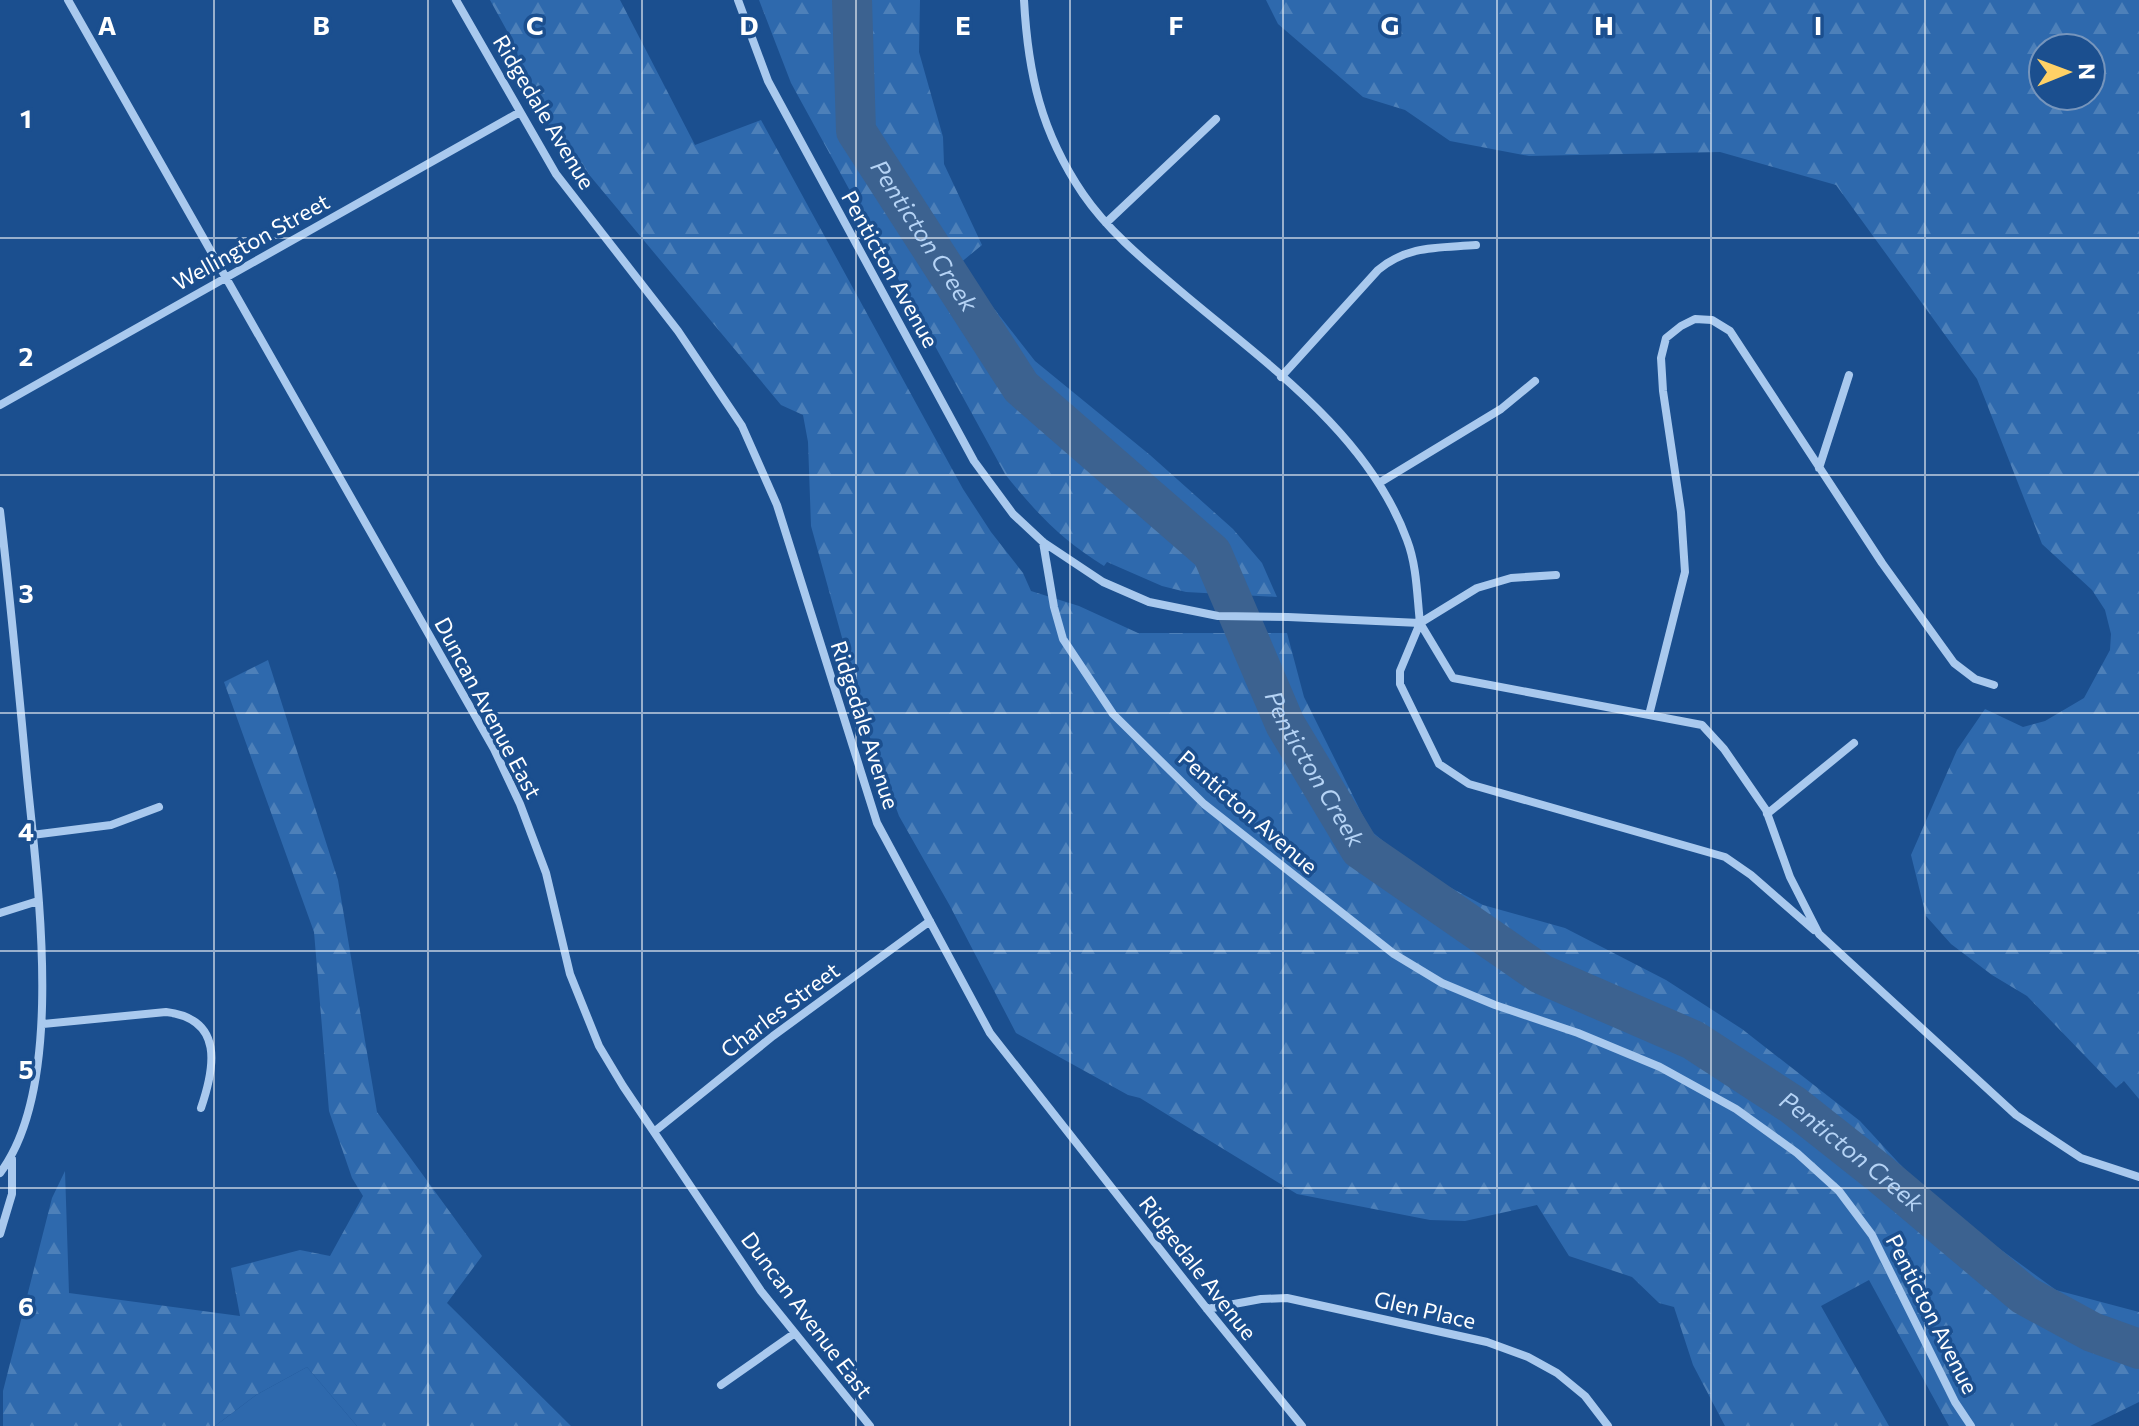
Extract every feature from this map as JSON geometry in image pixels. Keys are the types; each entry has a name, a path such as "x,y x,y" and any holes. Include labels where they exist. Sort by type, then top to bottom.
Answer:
{"street":[{"name":"Duncan Avenue East","path":"68,0 494,749 520,804 546,873 570,974 584,1011 615,1073 761,1291 870,1426"},
{"name":"Ridgedale Avenue","path":"456,0 556,174 678,331 742,426 777,505 877,823 990,1033 1302,1426"},
{"name":"Penticton Avenue","path":"738,0 768,81 974,461 1013,514 1043,542 1063,639 1113,714 1204,804 1394,954 1442,983 1660,1067 1736,1109 1797,1153 1839,1191 1872,1235 1955,1402 1971,1426"},
{"path":"1024,0 1027,48 1037,100 1050,136 1068,170 1106,223 1126,244 1324,415 1356,449 1379,483 1408,543 1415,573 1420,623 1453,678 1702,725 1724,749 1767,814 1790,877 1819,934"},
{"name":"Wellington Street","path":"0,405 520,112"},
{"path":"1106,223 1216,119"},
{"path":"1281,377 1378,270 1395,256 1415,250 1476,245"},
{"path":"1649,715 1685,572 1681,512 1661,358 1666,338 1695,319 1712,320 1730,331 1882,563 1954,663 1975,679 1994,685"},
{"path":"1819,468 1849,375"},
{"path":"1379,483 1501,409 1535,381"},
{"path":"0,511 5,595 38,901 43,1024 37,1070 12,1158 12,1194 0,1234"},
{"path":"1043,542 1103,582 1149,602 1218,616 1420,623 1477,588 1511,578 1556,575"},
{"path":"1420,623 1400,671 1400,684 1439,764 1447,771 1469,784 1725,857 1751,875 1819,934 2016,1115 2081,1158 2139,1177"},
{"path":"1767,814 1854,743"},
{"path":"32,835 111,825 159,807"},
{"path":"0,912 38,901"},
{"name":"Charles Street","path":"655,1131 773,1036 930,921"},
{"path":"43,1024 166,1012 193,1020 204,1031 213,1060 212,1076 201,1108"},
{"path":"0,1173 12,1158"},
{"name":"Glen Place","path":"1207,1309 1261,1299 1287,1298 1487,1342 1528,1357 1557,1373 1585,1396 1608,1426"},
{"path":"721,1385 795,1333"}],"green space":[{"path":"490,0 620,0 695,145 761,120 963,489 1023,573 1031,591 1079,606 1138,633 1287,633 1304,697 1370,830 1416,869 1483,905 1565,928 1666,980 1742,1029 1860,1121 1933,1200 2056,1290 2139,1312 2139,1402 2090,1426 1949,1426 1869,1280 1821,1306 1889,1426 1725,1426 1693,1365 1674,1307 1659,1303 1632,1277 1569,1256 1537,1205 1465,1221 1430,1220 1297,1194 1140,1098 1128,1095 1016,1033 899,816 869,735 811,526 808,442 803,415 781,405 551,129 519,74 517,49"},
{"path":"759,0 920,0 919,52 943,137 944,164 982,245 959,264 1035,361 1150,455 1233,529 1262,563 1277,597 1186,592 1162,586 1107,562 1104,566 1062,536 1028,501 1005,474 791,83"},
{"path":"1266,0 2139,0 2139,1099 2124,1081 2116,1088 2027,996 1992,975 1951,944 1926,916 1911,855 1957,750 1985,709 2023,727 2045,721 2084,698 2110,650 2111,634 2105,610 2092,590 2042,544 1977,379 1836,185 1720,152 1529,156 1450,141 1405,110 1363,97 1278,24"},
{"path":"268,660 338,880 377,1112 482,1256 447,1303 571,1426 357,1426 307,1367 256,1395 215,1426 3,1426 3,1391 52,1198 65,1171 69,1293 240,1316 231,1268 300,1250 330,1256 363,1196 352,1178 329,1111 314,932 224,682"},
{"path":"307,1367 357,1426 215,1426 256,1395"}],"waterway":[{"name":"Penticton Creek","path":"852,0 856,131 1021,387 1212,553 1285,724 1360,849 1541,974 1693,1040 1793,1105 2024,1295 2092,1332 2139,1349"}]}
